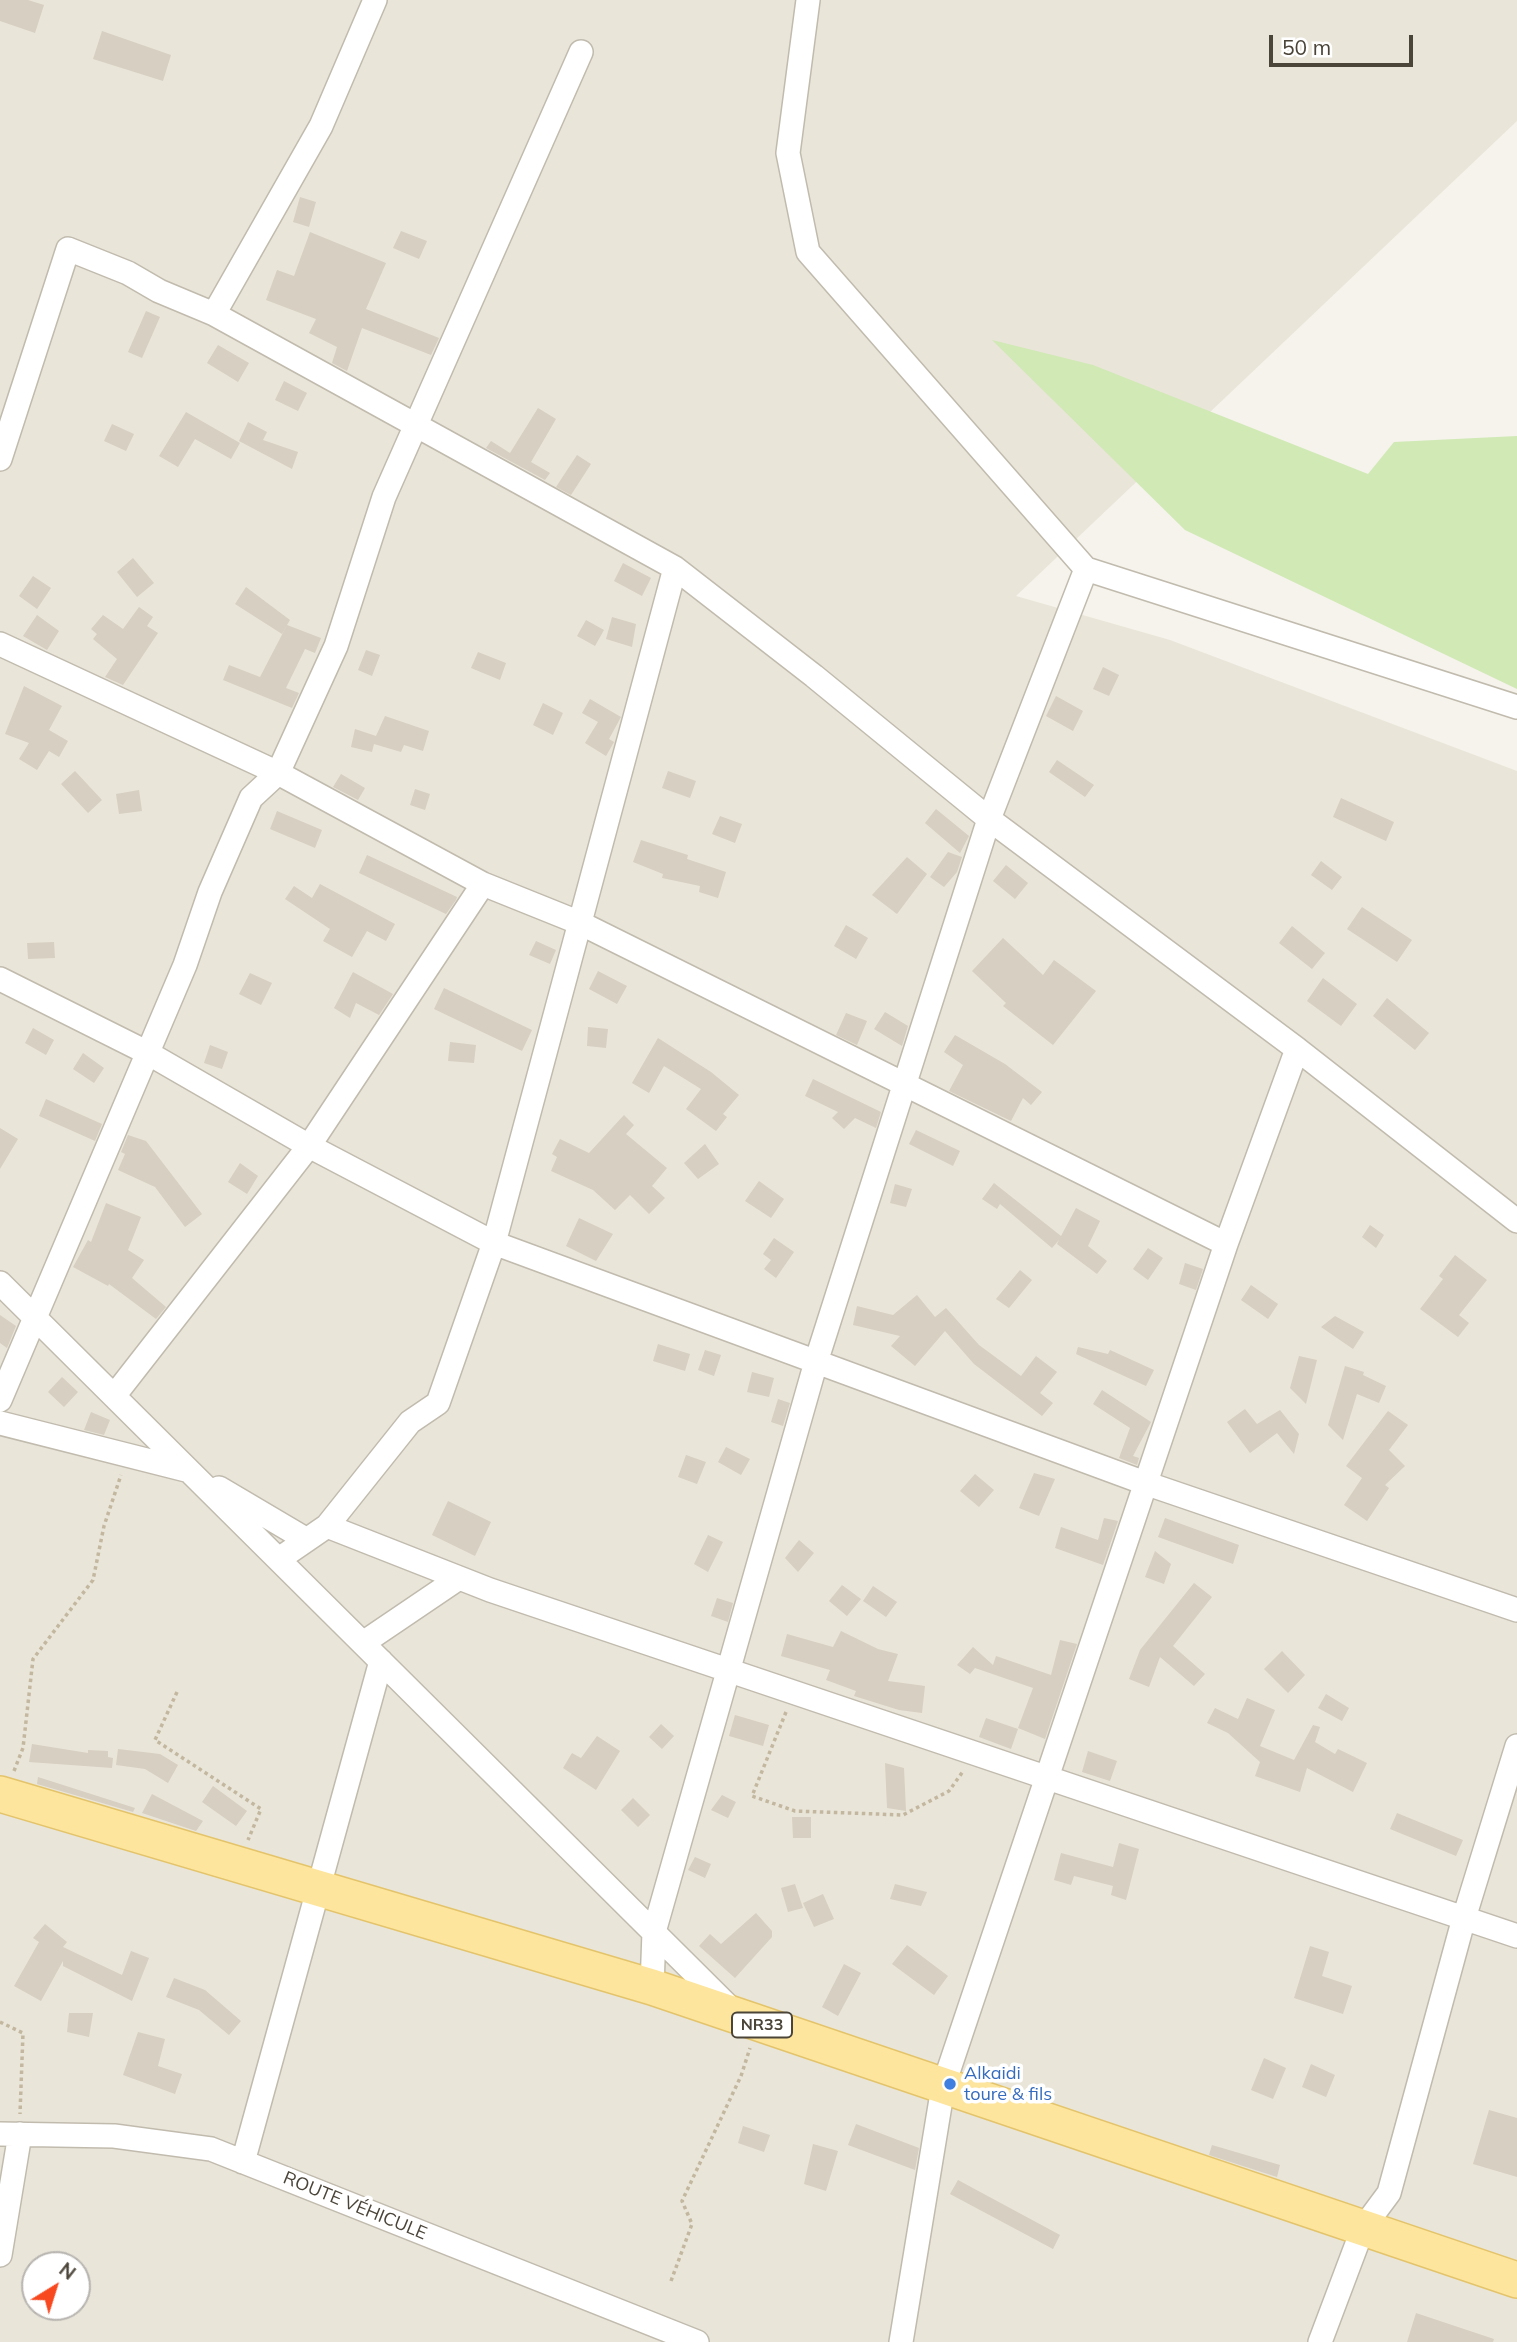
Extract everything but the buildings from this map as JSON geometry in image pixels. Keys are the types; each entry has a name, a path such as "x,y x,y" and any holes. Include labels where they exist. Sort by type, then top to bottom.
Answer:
{"main road":[{"name":"NR33","path":"2,1795 652,1987 1517,2280"}],"street":[{"path":"214,314 321,126 375,0"},
{"path":"808,0 788,153 808,252 1086,569 1517,707"},
{"path":"0,1400 185,965 210,892 251,798 278,773 336,646 384,497 581,52"},
{"path":"0,459 68,249 128,273 159,291 214,314 675,568 814,676 989,819 1297,1049 1517,1221"},
{"path":"279,1559 327,1526 410,1422 438,1404 494,1243 675,568"},
{"path":"652,1987 654,1932 816,1362 989,819 1086,569"},
{"path":"0,644 278,773 483,884 580,923 1226,1244"},
{"path":"114,1396 309,1146 483,884"},
{"path":"0,979 146,1052 309,1146 494,1243 1145,1483 1517,1610"},
{"path":"901,2342 943,2087 1226,1244 1297,1049"},
{"path":"0,1283 654,1932 748,2020"},
{"path":"0,1423 189,1471 307,1540"},
{"path":"327,1526 460,1578 1517,1936"},
{"path":"363,1643 460,1578"},
{"path":"243,2162 381,1661"},
{"path":"1320,2342 1363,2228 1389,2193 1464,1918 1517,1746"},
{"path":"0,2255 10,2134"},
{"name":"ROUTE VÉHICULE","path":"10,2134 114,2136 211,2149 697,2342"}],"path":[{"path":"2,1795 23,1748 33,1659 93,1580 104,1526 127,1455"},
{"path":"177,1692 155,1740 261,1809 237,1864"},
{"path":"795,1692 752,1796 795,1811 903,1815 948,1791 975,1754"},
{"path":"671,2281 692,2224 682,2201 741,2076 748,2020"},
{"path":"0,2022 23,2034 10,2134"}],"shaded area":[{"path":"0,0 1517,0 1517,121 1016,596 1170,640 1517,771 1517,2342 0,2342"}],"green space":[{"path":"992,340 1093,365 1368,474 1394,442 1517,436 1517,689 1185,530"}],"place":[{"name":"Alkaidi toure & fils","path":"950,2084"}]}
